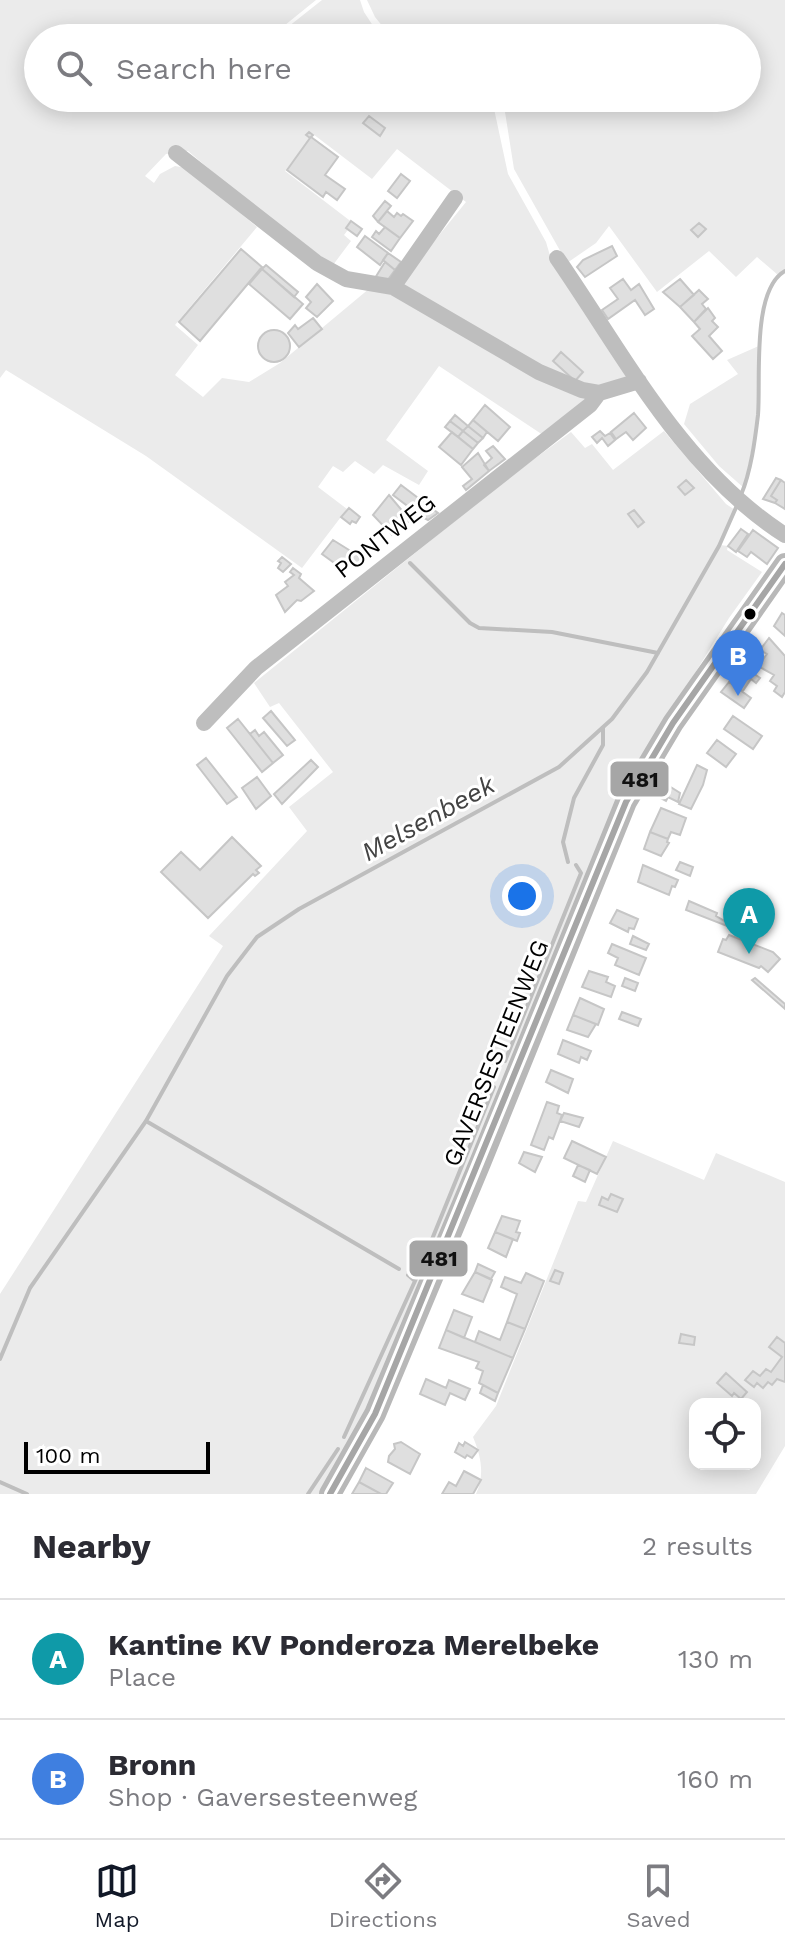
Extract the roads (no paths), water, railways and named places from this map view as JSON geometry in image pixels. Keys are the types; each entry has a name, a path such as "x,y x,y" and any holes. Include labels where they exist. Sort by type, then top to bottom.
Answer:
{"street":[{"path":"176,153 317,263 346,279 393,287 539,372 574,387 599,393"},
{"path":"393,287 455,198"},
{"path":"557,258 673,427 729,493 785,535"},
{"name":"PONTWEG","path":"204,723 256,668 590,405 599,393 639,381"},
{"name":"GAVERSESTEENWEG","path":"330,1494 381,1400 626,802 673,723 785,564"}],"waterway":[{"name":"Melsenbeek","path":"741,495 750,466 758,415 762,316 774,281 785,271"},
{"name":"Melsenbeek","path":"0,1359 30,1288 146,1121 227,976 257,937 299,909 559,767 612,719 647,672 719,546 738,503"},
{"path":"410,563 470,623 479,628 552,632 658,653"},
{"path":"568,862 563,842 574,798 603,745 603,728"},
{"path":"505,1061 581,873 576,865"},
{"path":"415,1281 494,1087"},
{"path":"146,1121 399,1269"},
{"path":"344,1437 415,1281 408,1275"},
{"path":"308,1494 338,1449"},
{"path":"0,1482 27,1494"}],"place":[{"name":"Bronn","path":"738,696"},
{"name":"Kantine KV Ponderoza Merelbeke","path":"749,954"}]}
